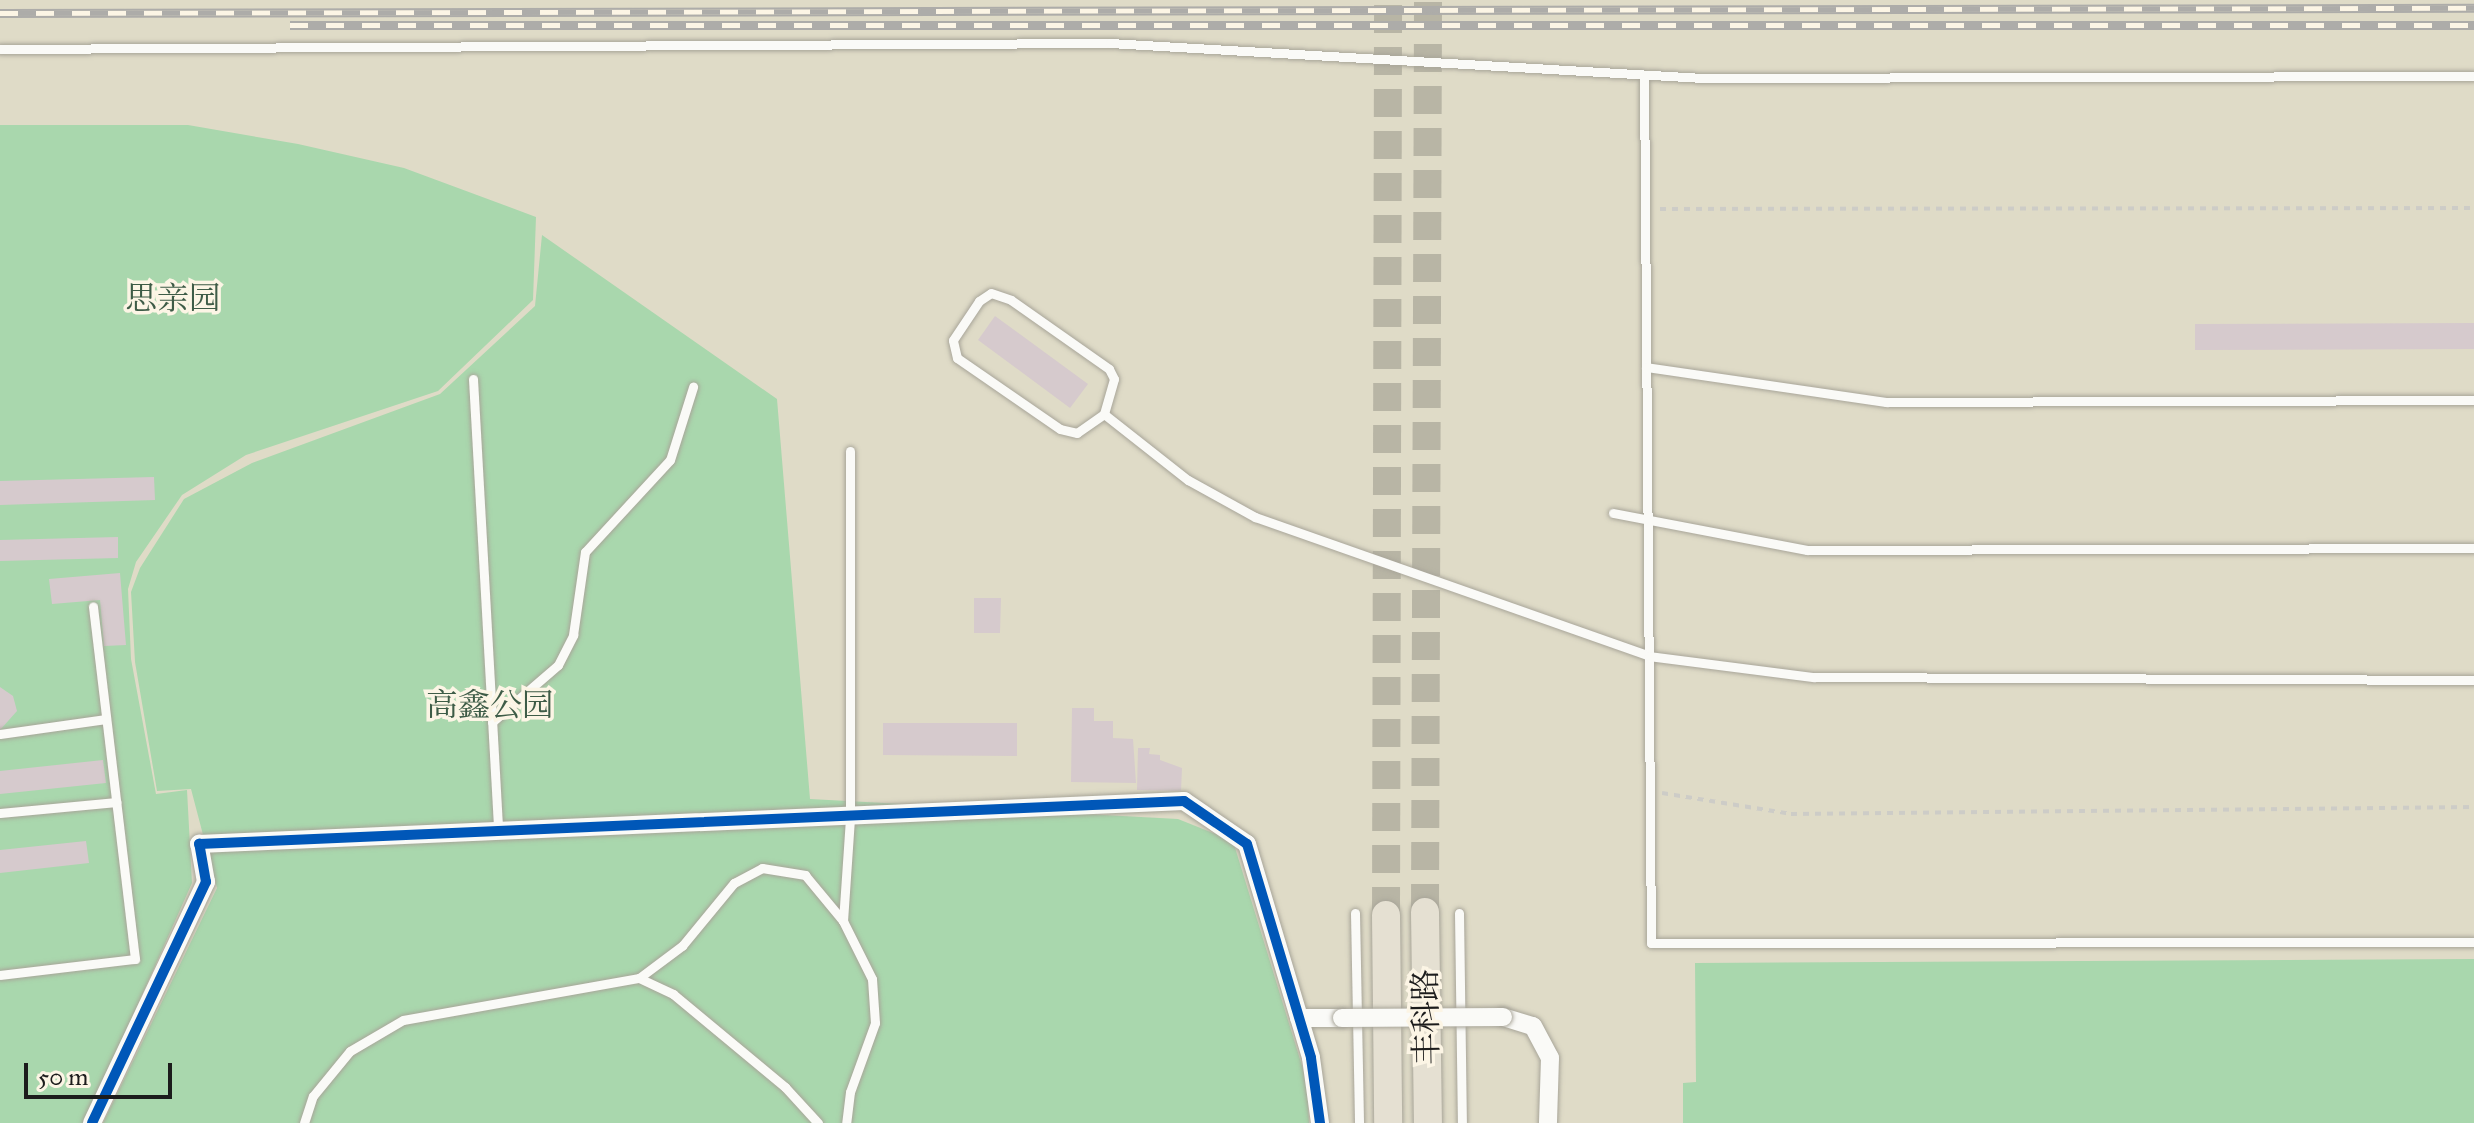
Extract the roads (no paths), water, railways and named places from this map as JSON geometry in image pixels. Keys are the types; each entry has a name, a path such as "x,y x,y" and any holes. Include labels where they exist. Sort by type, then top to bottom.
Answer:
{"main road":[{"name":"丰科路","path":"1425,912 1428,1123"},
{"name":"丰科路","path":"1386,915 1388,1123"}],"street":[{"path":"92,1123 206,882 199,844 850,819 1184,801 1247,844 1299,1018 1320,1123"},
{"path":"1299,1018 1503,1017 1533,1026 1550,1058 1548,1123"}],"lane":[{"path":"0,49 1110,43 1644,75 2474,76"},
{"path":"1644,75 1651,943 2474,942"},
{"path":"991,293 1011,300 1109,369 1114,379 1104,414 1077,433 1060,429 957,358 953,340 979,301 991,293"},
{"path":"1646,367 1886,402 2474,400"},
{"path":"473,379 498,833"},
{"path":"492,722 558,665 573,635 585,552 670,460 693,387"},
{"path":"1104,414 1188,480 1255,517 1649,656 1814,677 2474,680"},
{"path":"843,921 850,819 850,451"},
{"path":"1613,513 1647,523 1807,550 2474,548"},
{"path":"0,975 135,959 93,606"},
{"path":"0,734 106,719"},
{"path":"0,813 116,802"},
{"path":"304,1123 313,1096 350,1051 403,1020 639,978 682,946 734,883 762,868 805,875 843,921 872,979 875,1023 850,1092 846,1123"},
{"path":"1355,913 1359,1123"},
{"name":"丰科路","path":"1459,913 1462,1123"},
{"path":"639,978 673,994 785,1087 818,1123"}],"tunnel":[{"path":"1386,915 1388,0"},
{"path":"1425,912 1428,0"}],"railway":[{"path":"0,13 2474,8"},
{"path":"290,25 2474,25"}],"park label":[{"name":"思亲园","path":"173,299"},
{"name":"高鑫公园","path":"490,706"}]}
